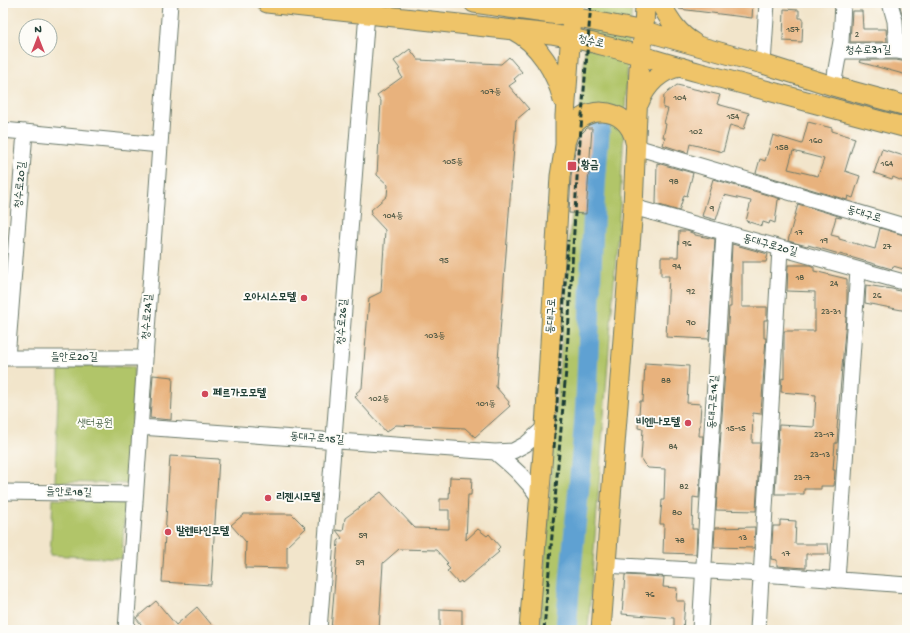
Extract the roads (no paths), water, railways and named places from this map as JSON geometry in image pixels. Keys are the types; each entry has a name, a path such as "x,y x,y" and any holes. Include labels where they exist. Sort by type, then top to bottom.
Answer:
{"main road":[{"name":"청수로","path":"267,3 551,34 572,38 641,55 907,128"},
{"name":"청수로","path":"474,3 509,8 573,10 763,64 833,86 907,106"},
{"path":"509,8 530,5 533,3"},
{"path":"601,630 633,207 637,106 644,31 644,3"},
{"path":"660,3 674,26 683,36 706,49"},
{"name":"동대구로","path":"528,630 540,499 560,176 565,144 565,116 573,10"},
{"path":"513,30 522,34 544,58 561,92 565,116"},
{"path":"637,106 653,81 661,74 673,68 681,67"},
{"path":"565,144 568,133 574,123 579,119 596,112 608,112 619,117 628,125 634,135 636,147"}],"street":[{"name":"청수로24길","path":"126,630 170,3"},
{"path":"763,64 767,3"},
{"name":"청수로31길","path":"833,86 839,51 843,3"},
{"name":"청수로31길","path":"839,51 902,52 901,25 890,3"},
{"name":"청수로26길","path":"320,630 367,13"},
{"path":"3,130 160,145"},
{"name":"청수로20길","path":"5,358 25,132"},
{"name":"동대구로","path":"636,147 907,227"},
{"name":"동대구로20길","path":"633,207 907,283"},
{"name":"동대구로14길","path":"700,630 705,570 724,233"},
{"path":"758,630 780,249"},
{"path":"837,580 858,270"},
{"name":"들안로20길","path":"5,358 145,358"},
{"name":"동대구로15길","path":"140,427 494,452 513,451 526,444 545,427"},
{"path":"494,452 516,468 540,499"},
{"name":"들안로18길","path":"3,492 136,494"},
{"path":"606,565 705,570 907,585"}],"waterway":[{"path":"566,630 585,416 592,234 600,125"}],"railway":[{"path":"544,630 566,370 577,178 591,3"},
{"path":"554,448 568,240"}],"place":[{"name":"황금","path":"572,166"},
{"name":"오아시스모텔","path":"304,298"},
{"name":"페르가모모텔","path":"205,394"},
{"name":"비엔나모텔","path":"688,423"},
{"name":"리젠시모텔","path":"268,498"},
{"name":"발렌타인모텔","path":"168,532"}],"park label":[{"name":"샛터공원","path":"95,424"}]}
